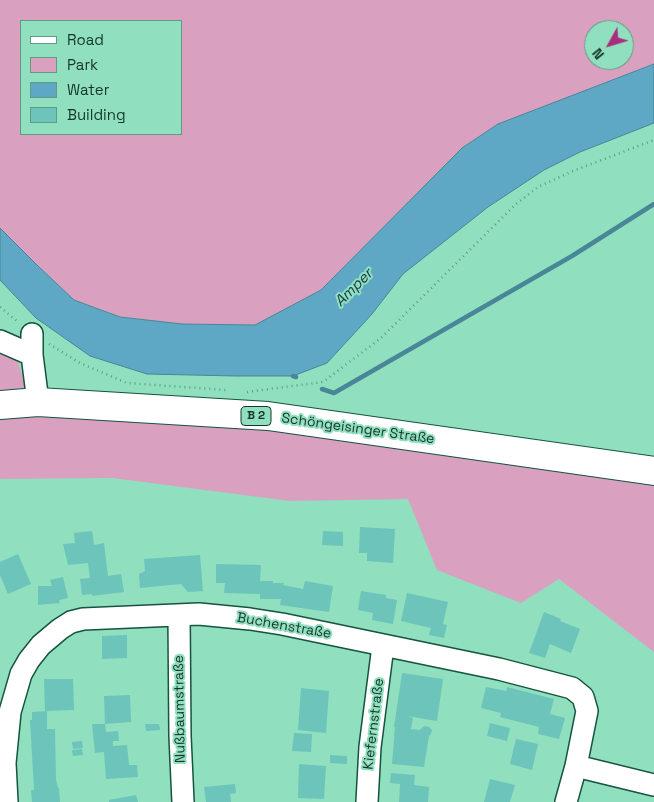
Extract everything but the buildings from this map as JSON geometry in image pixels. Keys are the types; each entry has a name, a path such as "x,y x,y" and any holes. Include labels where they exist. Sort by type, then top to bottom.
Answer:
{"main road":[{"name":"Schöngeisinger Straße","path":"0,405 38,402 268,416 654,471"}],"street":[{"path":"32,334 32,355 38,402"},
{"path":"0,342 32,355"},
{"name":"Buchenstraße","path":"7,802 5,763 10,712 21,674 28,660 41,645 71,622 83,619 199,614 282,624 498,669 572,688 583,698 587,711 576,766 566,802"},
{"name":"Nußbaumstraße","path":"179,615 180,736 183,802"},
{"name":"Kiefernstraße","path":"366,802 370,747 383,646"},
{"path":"576,766 654,785"}],"path":[{"path":"238,391 248,392 323,382 381,338 516,204 538,187 654,140"},
{"path":"0,307 32,334 80,363 127,383 229,391"}],"green space":[{"path":"0,0 654,0 654,64 498,124 462,148 321,290 255,325 182,324 120,317 74,300 0,228"},
{"path":"0,339 10,339 28,392 0,394"},
{"path":"0,413 266,423 654,478 654,652 559,579 521,603 437,570 408,499 290,501 112,478 0,479"}],"water":[{"name":"Amper","path":"654,64 654,123 580,152 544,170 488,207 403,274 372,314 327,363 293,376 147,374 90,356 36,318 0,280 0,228 74,300 120,317 182,324 255,325 321,290 462,148 498,124"}],"waterway":[{"path":"322,389 334,393 572,256 654,204"}]}
